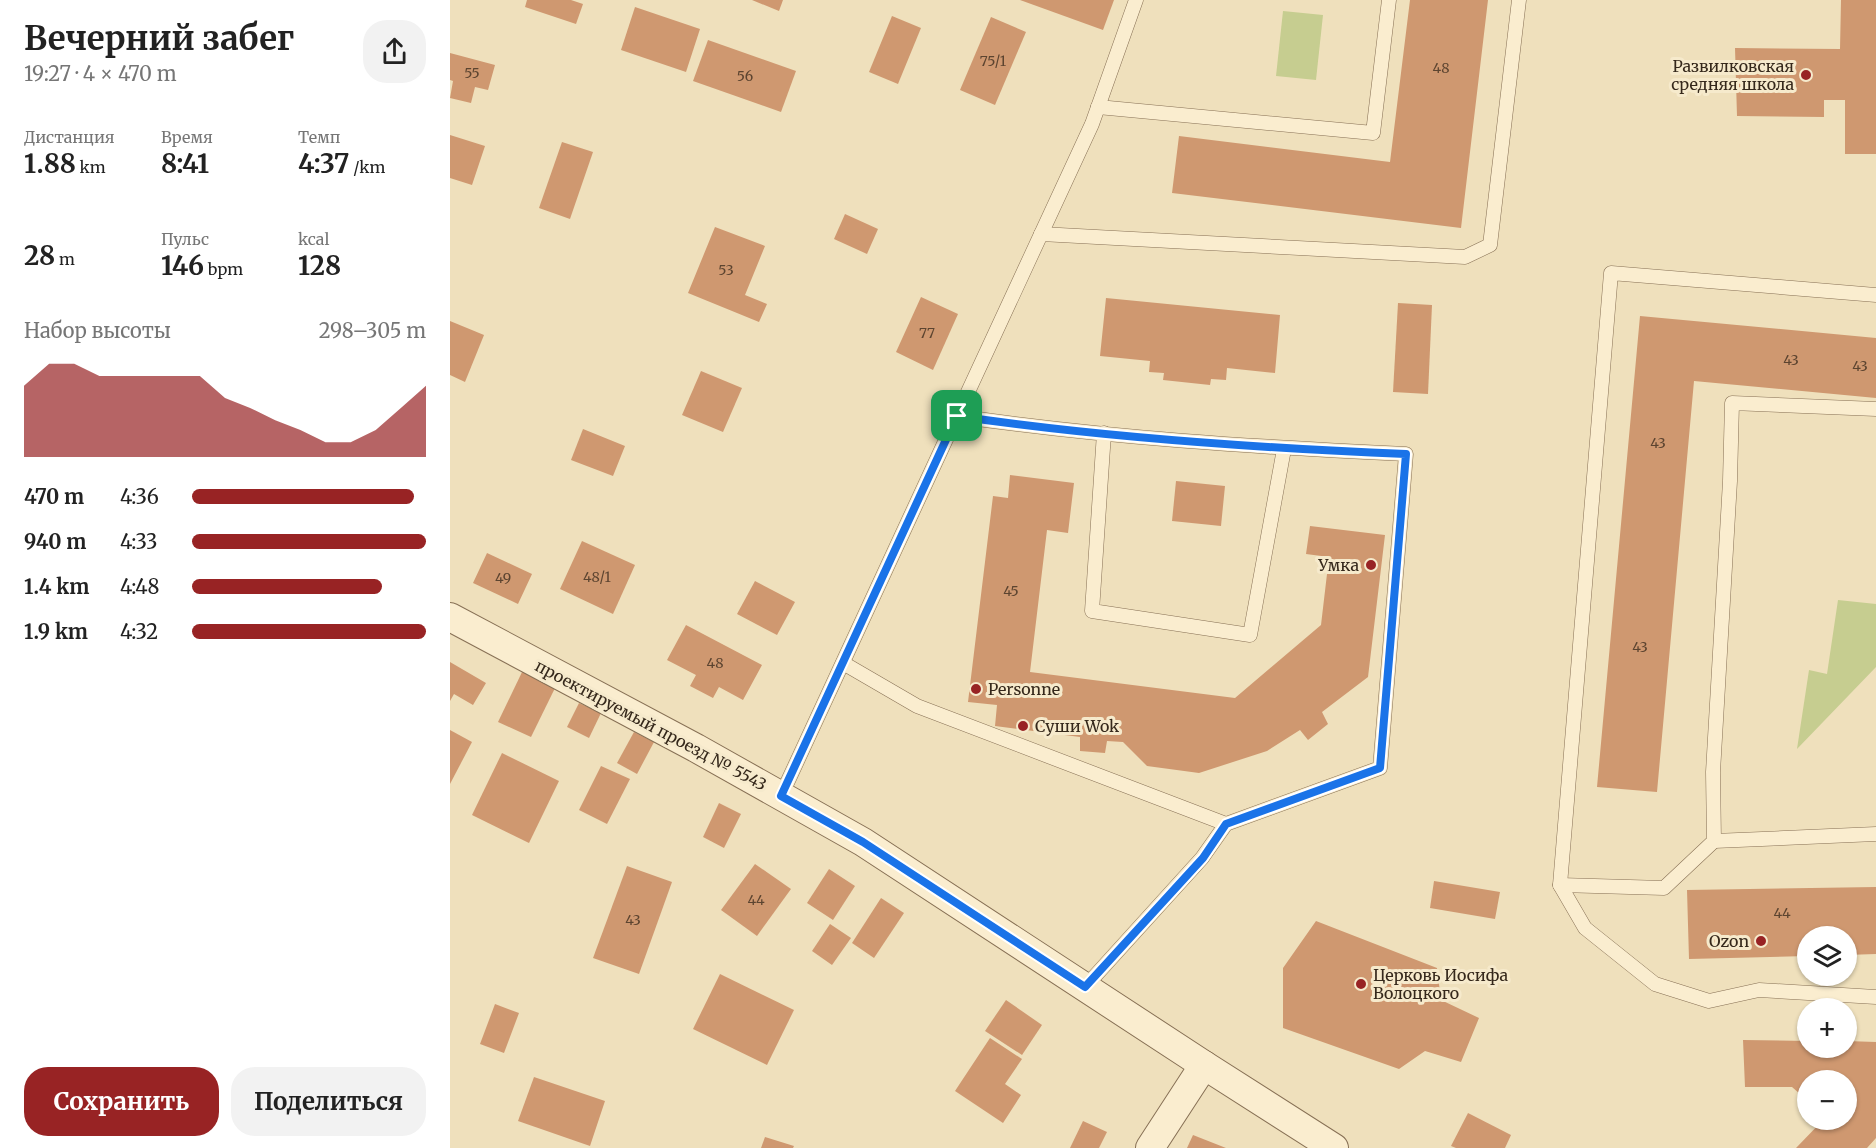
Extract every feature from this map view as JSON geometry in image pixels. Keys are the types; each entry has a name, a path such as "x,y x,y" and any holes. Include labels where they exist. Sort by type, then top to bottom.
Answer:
{"street":[{"name":"проектируемый проезд № 5543","path":"450,617 696,748 863,842 1334,1148"},
{"path":"1150,1148 1204,1065"}],"lane":[{"path":"781,796 1092,124 1136,0"},
{"path":"1098,107 1373,133 1389,0"},
{"path":"1041,234 1465,257 1490,245 1520,0"},
{"path":"1876,295 1611,273 1560,885 1585,928 1655,984 1709,1001 1759,990 1876,998"},
{"path":"1714,841 1713,772 1732,403 1876,409"},
{"path":"957,416 1033,427 1284,449 1406,454 1380,768 1226,824 1203,858 1085,987"},
{"path":"1104,433 1092,611 1250,635 1284,449"},
{"path":"843,663 917,706 1226,824"},
{"path":"1560,885 1664,888 1714,841 1876,834"}],"green space":[{"path":"1283,11 1323,15 1316,80 1276,76"},
{"path":"1838,600 1876,604 1876,667 1797,749 1809,670 1827,674"}],"building":[{"path":"527,0 571,0 583,4 576,24 525,7"},
{"path":"752,0 783,0 779,11"},
{"path":"1020,0 1114,0 1103,30"},
{"path":"1410,0 1488,0 1461,228 1172,193 1179,136 1390,162"},
{"name":"Развилковская средняя школа","path":"1841,0 1876,0 1876,154 1845,154 1845,100 1824,100 1824,117 1737,116 1735,48 1840,49"},
{"path":"635,7 700,29 686,72 621,50"},
{"path":"892,16 921,28 898,84 869,72"},
{"path":"991,17 1026,32 995,105 960,90"},
{"path":"708,40 796,71 781,112 693,81"},
{"path":"450,53 495,65 488,90 475,87 471,103 450,98 453,81 450,80"},
{"path":"450,135 485,146 472,185 450,178"},
{"path":"562,142 593,152 570,219 539,208"},
{"path":"845,214 878,229 867,254 834,239"},
{"path":"715,227 765,246 745,295 767,304 759,322 688,293"},
{"path":"921,297 958,314 933,370 896,352"},
{"path":"1106,298 1280,315 1275,373 1227,368 1226,380 1211,379 1210,385 1163,380 1164,373 1149,372 1150,361 1100,356"},
{"path":"1398,303 1432,305 1428,394 1393,392"},
{"path":"1640,316 1876,338 1876,398 1694,381 1657,792 1597,787"},
{"path":"450,321 484,335 465,382 450,375"},
{"path":"701,371 742,388 723,432 682,415"},
{"path":"583,429 625,446 613,476 571,460"},
{"path":"1010,475 1074,483 1068,533 1047,530 1030,672 1235,698 1321,625 1329,557 1306,554 1310,526 1385,535 1368,677 1322,712 1328,724 1308,740 1300,730 1267,751 1199,773 1147,766 1123,742 1107,741 1105,753 1080,751 1080,737 995,726 997,705 968,702 993,496 1008,498"},
{"path":"1176,481 1225,486 1221,526 1172,521"},
{"path":"582,541 635,565 613,614 560,589"},
{"path":"487,553 532,574 518,604 473,583"},
{"path":"755,581 795,602 777,635 737,614"},
{"path":"686,625 762,665 743,700 719,687 713,698 690,686 696,675 667,660"},
{"path":"450,662 486,683 473,705 454,694 450,701"},
{"path":"523,670 556,686 531,737 498,722"},
{"path":"579,703 601,713 589,738 567,727"},
{"path":"450,730 472,742 450,784"},
{"path":"634,732 654,742 637,774 617,763"},
{"path":"502,753 559,781 529,843 472,815"},
{"path":"601,766 630,779 607,824 579,810"},
{"path":"719,803 741,814 724,848 703,837"},
{"path":"755,864 791,889 757,936 721,910"},
{"path":"627,866 672,882 639,974 593,958"},
{"path":"829,869 855,886 833,920 807,903"},
{"path":"1434,881 1500,892 1495,919 1430,908"},
{"path":"1876,887 1876,954 1857,955 1857,926 1797,926 1797,956 1689,959 1687,890"},
{"path":"881,898 904,913 874,958 852,943"},
{"name":"Церковь Иосифа Волоцкого","path":"1316,921 1437,968 1441,1000 1479,1018 1461,1062 1425,1051 1399,1069 1283,1028 1283,968"},
{"path":"830,924 851,938 832,965 812,951"},
{"path":"720,974 794,1010 767,1065 693,1029"},
{"path":"1006,1000 1042,1025 1022,1055 985,1031"},
{"path":"495,1004 519,1013 504,1053 480,1044"},
{"path":"990,1038 1022,1059 1005,1084 1021,1095 1003,1123 955,1091"},
{"path":"1743,1040 1797,1041 1797,1058 1857,1058 1857,1041 1876,1042 1876,1138 1867,1148 1796,1148 1813,1130 1857,1130 1857,1070 1797,1070 1797,1091 1792,1087 1745,1087"},
{"path":"534,1077 605,1101 590,1146 518,1121"},
{"path":"1468,1113 1511,1135 1505,1148 1456,1148 1451,1146"},
{"path":"1083,1121 1107,1132 1099,1148 1070,1148"},
{"path":"1193,1135 1226,1148 1187,1148"},
{"path":"765,1137 794,1146 793,1148 761,1148"}],"place":[{"name":"Развилковская средняя школа","path":"1806,75"},
{"name":"Умка","path":"1371,565"},
{"name":"Personne","path":"976,689"},
{"name":"Суши Wok","path":"1023,726"},
{"name":"Ozon","path":"1761,941"},
{"name":"Церковь Иосифа Волоцкого","path":"1361,984"}],"route":[{"path":"957,416 1033,427 1284,449 1406,454 1380,768 1226,824 1203,858 1085,987 863,842 781,796 957,416"}]}
